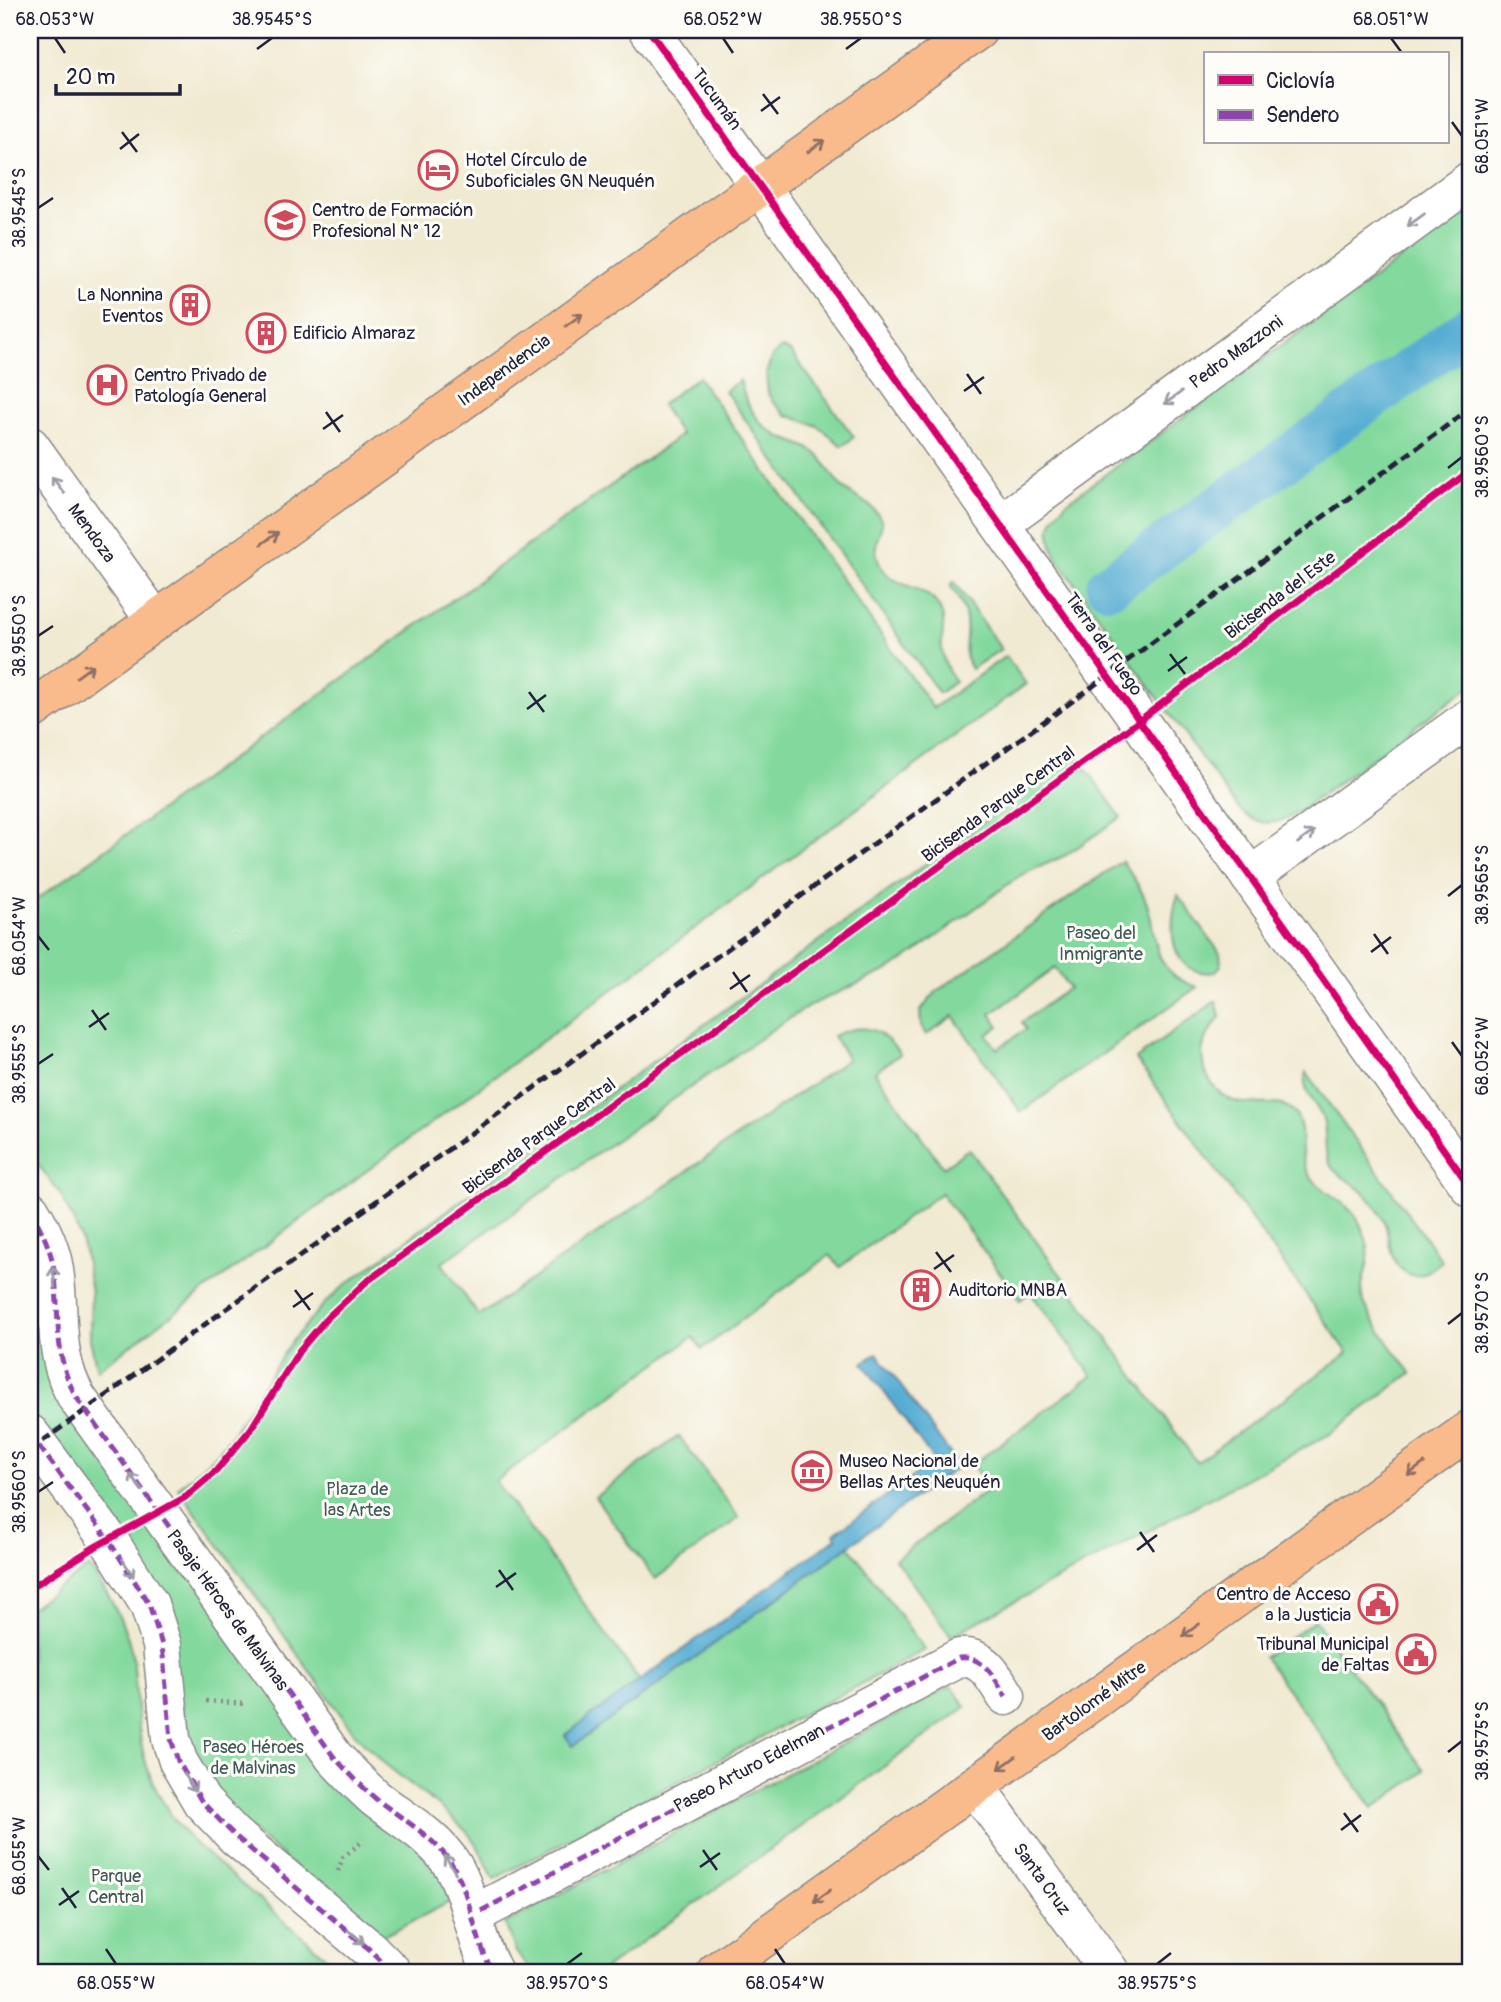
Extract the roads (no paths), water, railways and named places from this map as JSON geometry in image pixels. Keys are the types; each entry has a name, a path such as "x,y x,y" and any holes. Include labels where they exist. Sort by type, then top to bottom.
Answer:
{"main road":[{"name":"Independencia","path":"30,711 978,30"},
{"name":"Bartolomé Mitre","path":"716,1972 1471,1429"}],"street":[{"name":"Tucumán","path":"649,30 760,186"},
{"name":"Pedro Mazzoni","path":"1000,524 1471,180"},
{"name":"Tierra del Fuego","path":"760,186 1471,1188"},
{"name":"Mendoza","path":"30,446 155,620"},
{"path":"1250,877 1471,717"},
{"name":"Pasaje Héroes de Malvinas","path":"30,1210 41,1231 54,1268 60,1357 77,1398 334,1757 375,1798 433,1842 453,1867 481,1948 493,1972"},
{"path":"30,1434 108,1539 149,1604 162,1645 172,1739 177,1761 202,1802 235,1836 369,1949 376,1972"},
{"name":"Paseo Arturo Edelman","path":"481,1911 959,1658 974,1658 981,1662 1006,1696"},
{"name":"Santa Cruz","path":"975,1786 1110,1972"}],"water":[{"path":"877,1353 959,1466 573,1746 565,1735 836,1538 834,1534 934,1461 863,1363"}],"waterway":[{"path":"1108,586 1471,327"}],"railway":[{"path":"30,1450 1074,700 1471,408"}],"place":[{"name":"Hotel Círculo de Suboficiales GN Neuquén","path":"438,170"},
{"name":"Centro de Formación Profesional N° 12","path":"285,220"},
{"name":"La Nonnina Eventos","path":"190,305"},
{"name":"Edificio Almaraz","path":"266,333"},
{"name":"Centro Privado de Patología General","path":"107,385"},
{"name":"Auditorio MNBA","path":"921,1290"},
{"name":"Museo Nacional de Bellas Artes Neuquén","path":"812,1471"},
{"name":"Centro de Acceso a la Justicia","path":"1378,1604"},
{"name":"Tribunal Municipal de Faltas","path":"1416,1654"}],"park label":[{"name":"Paseo del Inmigrante","path":"1101,943"},
{"name":"Plaza de las Artes","path":"357,1499"},
{"name":"Paseo Héroes de Malvinas","path":"253,1757"},
{"name":"Parque Central","path":"116,1886"}]}
